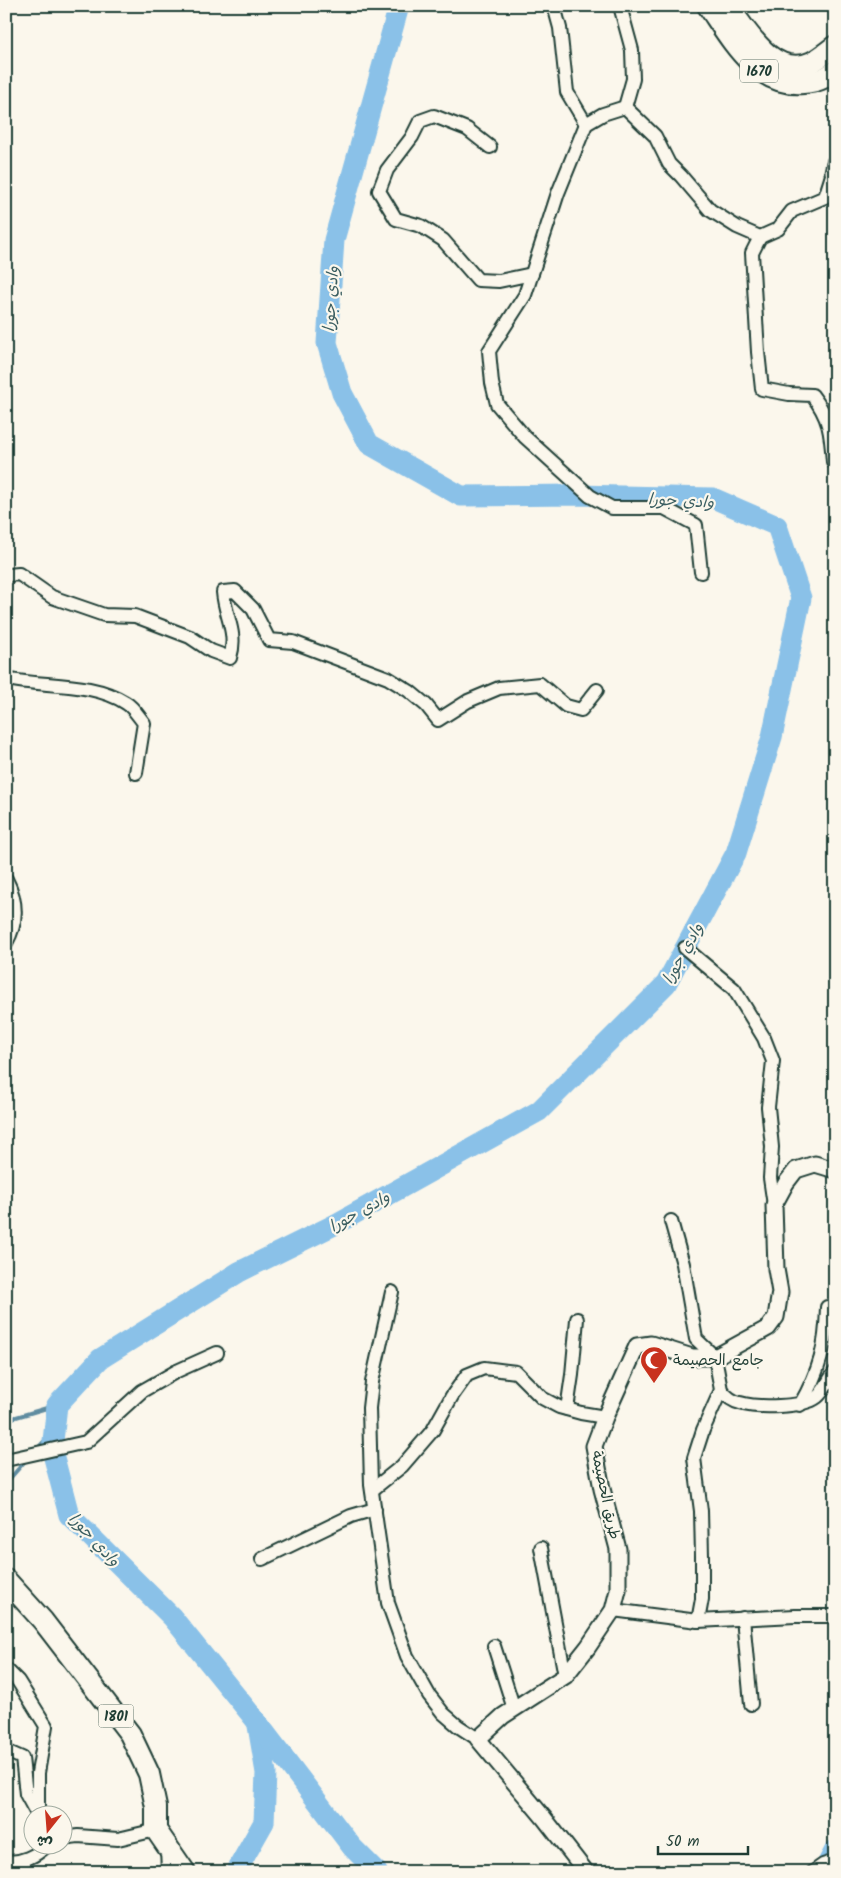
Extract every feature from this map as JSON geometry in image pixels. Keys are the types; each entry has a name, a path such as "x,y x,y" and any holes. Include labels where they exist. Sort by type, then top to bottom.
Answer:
{"main road":[{"name":"1670","path":"708,6 737,47 759,71 775,80 795,84 832,78"},
{"name":"1670","path":"728,6 759,47 773,58 785,64 798,66 812,62 835,46"},
{"path":"812,62 832,78"},
{"name":"1801","path":"6,1580 43,1621 130,1734 149,1774 156,1807 156,1830"},
{"path":"156,1830 185,1872"}],"street":[{"path":"554,6 560,28 567,92 586,124"},
{"path":"620,6 632,50 633,79 626,107"},
{"path":"626,107 603,114 586,124 558,193 525,295 489,351 492,383 497,404 525,437 590,496 612,508 664,508 696,525 701,572"},
{"path":"626,107 655,136 669,164 710,210 737,227 760,236"},
{"path":"490,148 467,129 434,116 420,122 412,137 387,170 379,191 396,219 421,226 443,240 478,280 499,281 532,274"},
{"path":"832,462 831,435 824,410 812,396 762,389 752,253 760,236 778,228 792,211 825,197 834,169"},
{"path":"7,575 19,574 52,597 104,615 135,616 190,637 212,651 230,658 234,646 230,621 224,606 223,592 235,591 254,609 269,640 293,642 388,678 409,691 426,705 438,720 468,702 499,688 540,684 566,706 581,710 597,690"},
{"path":"6,679 71,686 101,692 128,703 144,723 136,772"},
{"path":"6,879 15,903 14,930 6,943"},
{"path":"686,948 734,989 764,1038 773,1062 768,1107 772,1147 770,1178 774,1205 776,1269 780,1292 776,1317 768,1328 715,1357"},
{"path":"774,1205 786,1183 796,1170 816,1164 835,1170"},
{"path":"671,1221 684,1264 696,1339 715,1357 720,1390 703,1430 694,1458 701,1511 702,1547 702,1599 698,1622"},
{"path":"392,1292 372,1382 369,1408 372,1490 388,1603 406,1656 429,1695 443,1713 478,1739 586,1872"},
{"path":"800,1405 816,1376 823,1353 827,1307"},
{"path":"567,1409 577,1319"},
{"name":"طريق الحصيمة","path":"478,1739 503,1716 565,1676 588,1647 613,1610 618,1590 618,1549 602,1489 594,1446 604,1416 637,1346 652,1344 692,1357 715,1357"},
{"path":"6,1460 86,1442 142,1391 177,1371 217,1353"},
{"path":"372,1490 402,1466 433,1430 452,1396 467,1375 484,1368 516,1372 542,1398 567,1409 604,1416"},
{"path":"720,1390 728,1398 740,1403 780,1406 800,1405 817,1397 835,1372"},
{"path":"262,1560 351,1516 376,1509"},
{"path":"541,1548 565,1676"},
{"path":"613,1610 698,1622 743,1618 835,1616"},
{"path":"743,1618 751,1704"},
{"path":"494,1646 514,1709"},
{"path":"6,1670 18,1681 46,1726 38,1773 38,1806"},
{"path":"6,1751 22,1758 26,1794 33,1806"},
{"path":"72,1837 118,1839 156,1830"},
{"path":"167,1848 168,1872"},
{"path":"6,1862 16,1863 32,1856"},
{"path":"813,1872 823,1865 835,1861"}],"waterway":[{"name":"وادي جورا","path":"377,1872 352,1847 257,1722 172,1617 69,1515 52,1450 57,1405 100,1359 239,1272 336,1224 539,1111 666,984 736,853 772,737 801,598 777,526 713,498 576,495 461,496 369,444 342,393 327,343 334,240 399,6"},
{"path":"6,1420 57,1405"},
{"path":"36,1450 54,1431"},
{"path":"6,1483 26,1460"},
{"path":"237,1870 264,1822 266,1773 258,1726"},
{"path":"823,1872 835,1850"}],"place":[{"name":"جامع الحصيمة","path":"654,1384"}]}
